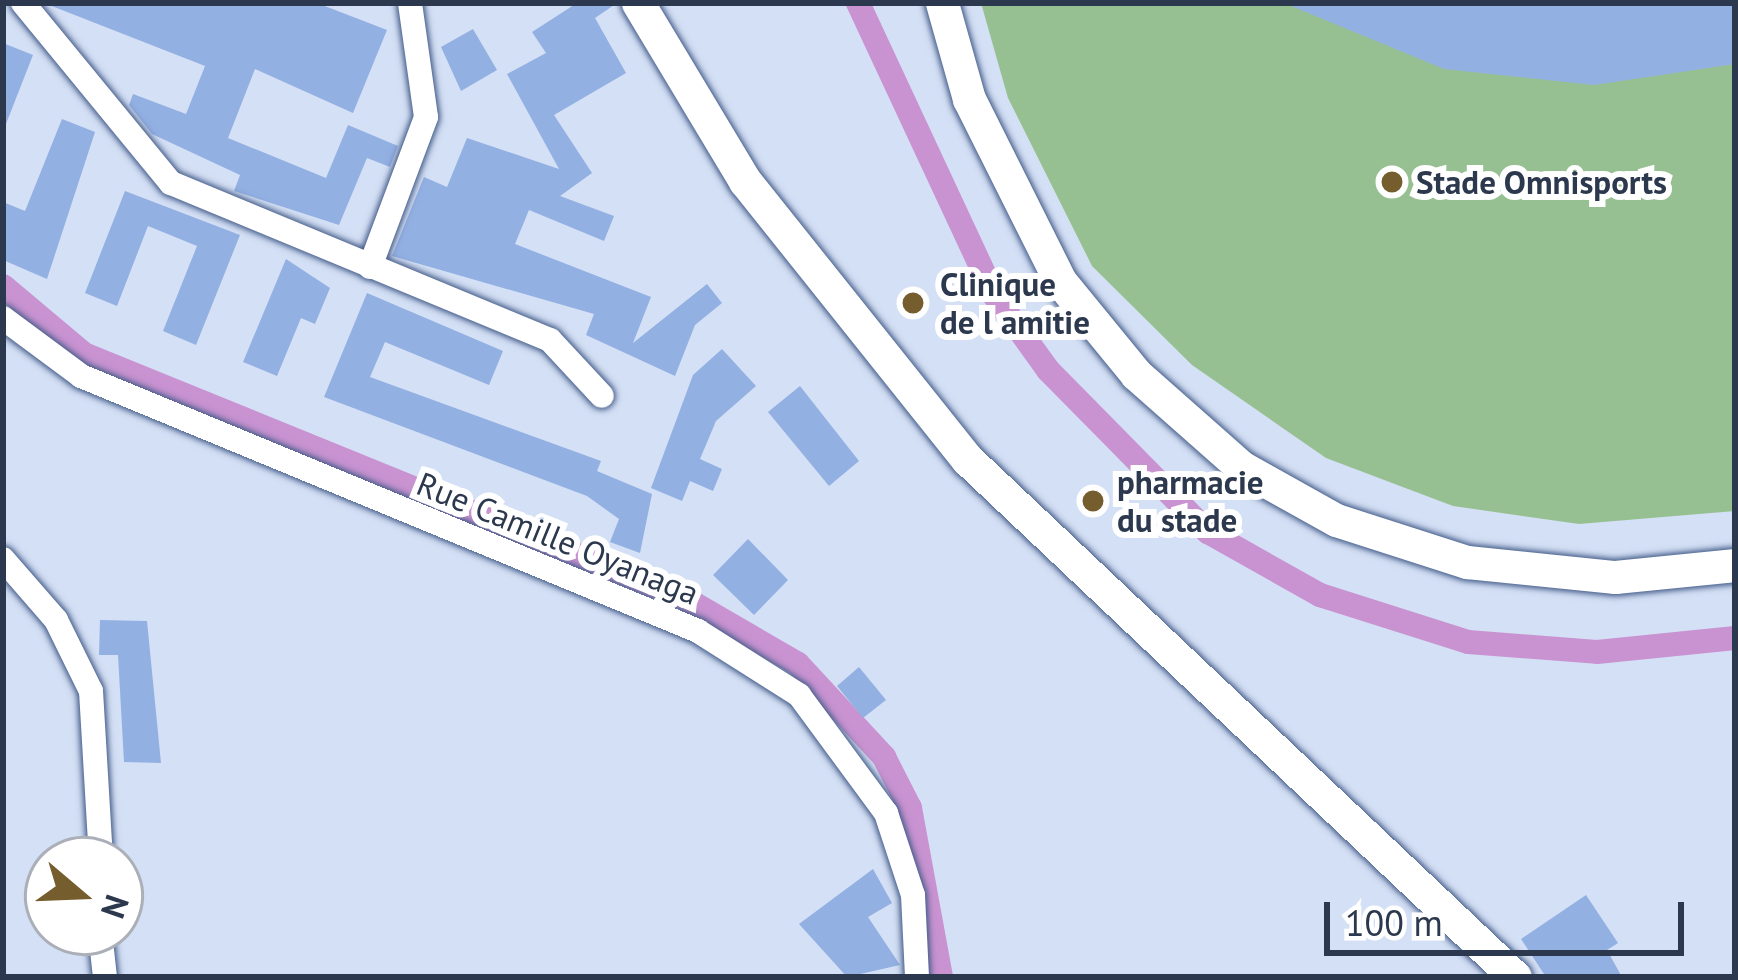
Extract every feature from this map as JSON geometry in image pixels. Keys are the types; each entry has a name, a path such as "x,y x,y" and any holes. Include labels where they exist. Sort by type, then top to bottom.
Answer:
{"main road":[{"path":"638,3 745,182 968,459 1515,977"},
{"path":"942,3 969,99 1060,281 1136,374 1241,467 1336,520 1467,562 1615,578 1735,565"}],"street":[{"path":"23,3 171,183 550,340 602,396"},
{"path":"370,267 426,117 405,6"},
{"name":"Rue Camille Oyanaga","path":"3,318 81,376 698,631 799,695 886,813 913,895 917,977"},
{"path":"3,559 56,620 92,691 100,836"}],"green space":[{"name":"Stade Omnisports","path":"981,3 1735,3 1735,511 1579,524 1453,506 1326,458 1192,365 1092,266 1008,98"}],"building":[{"path":"44,3 317,3 387,30 353,113 255,69 228,138 326,178 348,125 398,146 390,167 367,158 339,225 234,191 240,175 152,134 129,105 133,94 186,114 205,66"},
{"path":"577,3 617,3 595,18 626,73 554,115 592,173 560,196 614,216 604,241 529,210 515,244 651,297 633,343 707,284 722,303 695,325 675,376 586,335 594,314 392,256 424,177 447,187 467,138 559,169 507,74 546,53 532,32"},
{"path":"1284,3 1735,3 1735,64 1594,85 1444,69"},
{"path":"473,29 497,70 461,91 441,47"},
{"path":"3,43 33,55 4,129 3,129"},
{"path":"62,119 95,132 47,279 3,260 3,202 25,211"},
{"path":"125,191 240,235 196,345 163,331 197,246 148,226 117,306 85,293"},
{"path":"286,259 330,288 315,324 301,318 277,376 243,362"},
{"path":"367,293 503,351 489,385 385,342 370,377 601,461 597,471 652,494 640,553 610,542 619,519 587,496 324,397"},
{"path":"722,349 756,386 716,421 700,459 722,469 713,491 690,481 682,501 651,488 693,375"},
{"path":"800,386 859,461 829,486 768,412"},
{"path":"748,539 788,580 754,615 713,575"},
{"path":"100,620 147,621 161,763 124,762 118,655 99,655"},
{"path":"859,667 886,700 863,718 837,686"},
{"path":"873,869 892,903 868,917 900,965 847,977 799,924"},
{"path":"1586,895 1618,943 1607,950 1622,977 1546,977 1521,939"}],"waterway":[{"path":"858,3 994,295 1048,370 1208,532 1320,595 1468,642 1597,652 1735,638"},
{"path":"3,286 84,354 686,599 798,664 884,757 910,808 941,977"}],"place":[{"name":"Stade Omnisports","path":"1392,182"},
{"name":"Clinique de l amitie","path":"913,303"},
{"name":"pharmacie du stade","path":"1093,501"}]}
